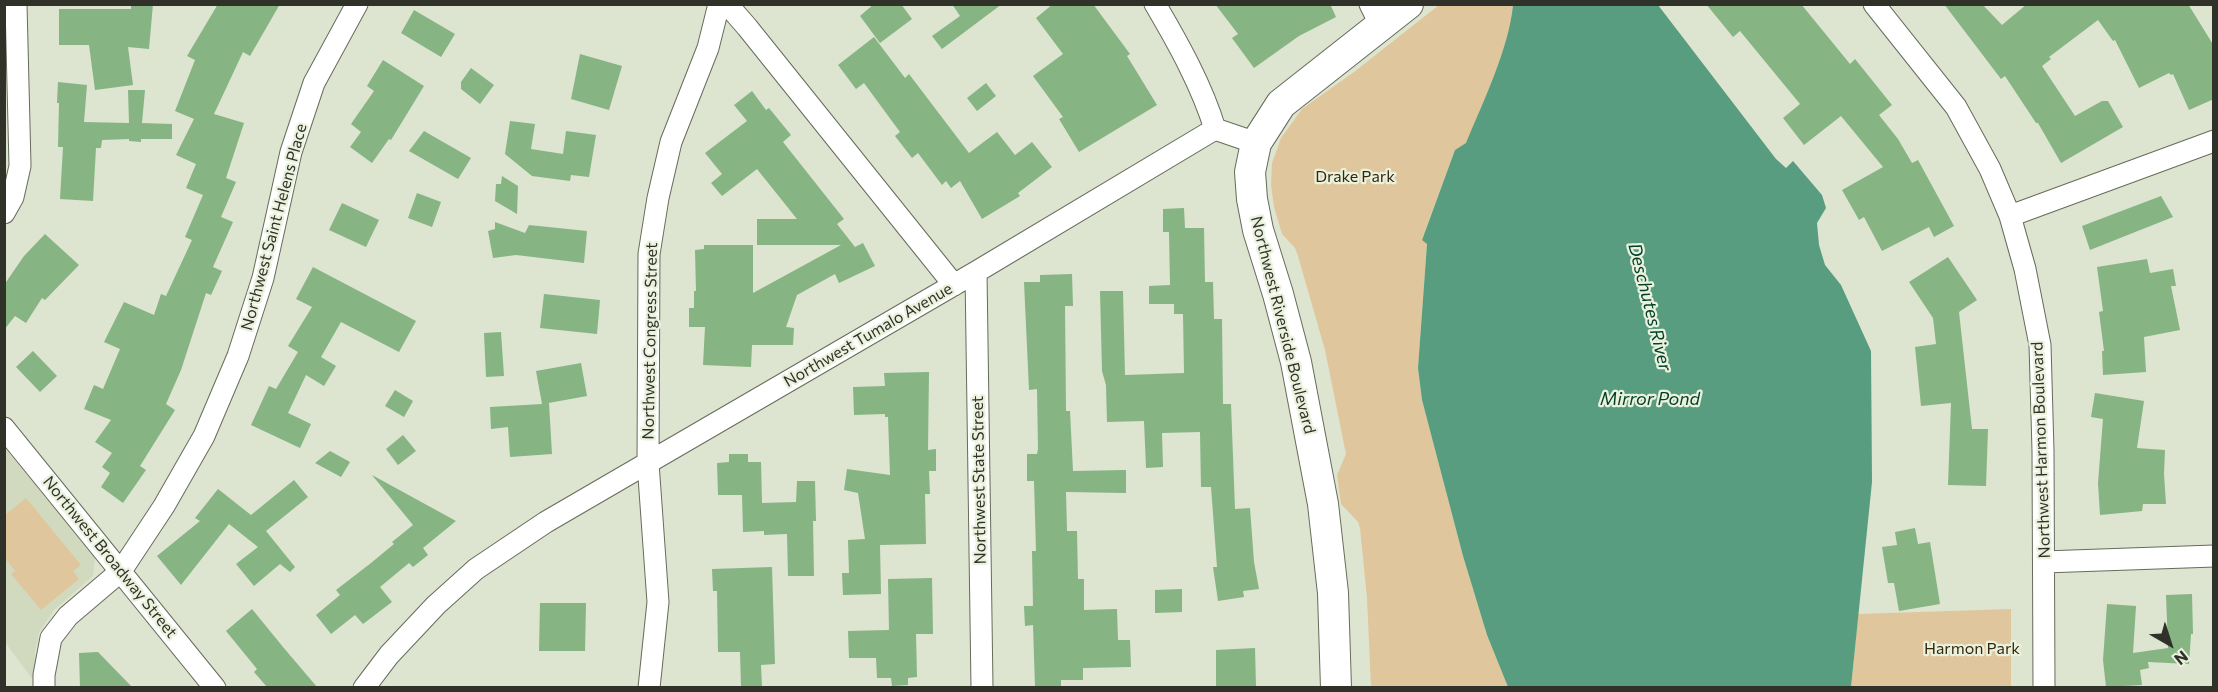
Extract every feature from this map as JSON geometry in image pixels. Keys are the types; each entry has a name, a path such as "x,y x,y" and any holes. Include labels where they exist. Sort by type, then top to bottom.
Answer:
{"street":[{"path":"4,213 12,197 20,166 16,4"},
{"name":"Northwest Congress Street","path":"649,687 658,602 648,463 650,254 658,198 671,142 708,48 719,4"},
{"path":"727,4 954,285"},
{"path":"1155,4 1208,105 1215,129 1256,142 1281,104 1376,16 1408,4"},
{"name":"Northwest Harmon Boulevard","path":"1876,5 1956,107 1990,169 2010,216 2025,268 2040,345 2044,687"},
{"name":"Northwest Saint Helens Place","path":"44,687 51,638 68,616 121,571 164,506 204,436 238,356 263,278 291,152 314,84 352,8"},
{"name":"Northwest Tumalo Avenue","path":"364,687 397,646 436,605 476,569 546,522 954,285 1215,129"},
{"path":"2010,216 2214,141"},
{"name":"Northwest Riverside Boulevard","path":"1256,142 1250,172 1252,199 1258,230 1296,362 1323,504 1333,593 1336,687"},
{"name":"Northwest State Street","path":"976,272 982,687"},
{"name":"Northwest Broadway Street","path":"4,428 215,687"},
{"path":"2044,561 2214,556"}],"shaded area":[{"path":"4,447 95,557 93,576 54,610 39,633 35,653 36,684 5,642"}],"green space":[{"name":"Drake Park","path":"1439,5 1513,5 1511,22 1494,75 1466,144 1455,150 1422,239 1427,244 1418,368 1422,400 1463,556 1487,635 1508,687 1371,687 1367,598 1360,528 1358,522 1341,504 1337,475 1346,454 1325,350 1298,256 1295,248 1282,234 1274,207 1271,185 1272,163 1281,138 1302,109 1354,72"},
{"path":"26,498 81,565 73,571 79,579 41,610 11,574 15,571 5,558 5,515"},
{"name":"Harmon Park","path":"2011,609 2011,687 1851,688 1858,614"}],"water":[{"name":"Mirror Pond","path":"1513,5 1658,5 1776,159 1786,168 1793,161 1822,195 1826,208 1817,223 1819,245 1825,265 1841,285 1871,351 1872,482 1851,687 1508,687 1487,635 1463,556 1422,400 1418,368 1427,244 1422,240 1455,150 1466,143 1494,75 1511,22"}],"building":[{"path":"131,4 153,4 149,49 128,47 133,85 95,90 89,45 59,45 59,9 131,9"},
{"path":"218,4 280,4 250,56 243,52 214,114 244,123 226,178 236,182 221,217 233,222 213,267 222,271 211,295 206,293 181,370 166,404 175,410 140,466 146,470 123,503 101,487 110,473 102,467 112,453 95,442 111,420 84,409 94,385 103,389 120,349 104,342 124,302 154,315 161,294 166,296 192,240 185,237 203,195 186,188 196,164 176,155 194,119 175,111 195,60 187,56"},
{"path":"874,4 901,4 912,19 880,43 860,16"},
{"path":"952,4 1002,4 942,49 932,36 960,16"},
{"path":"1053,4 1093,4 1130,54 1127,56 1157,105 1079,152 1059,119 1063,117 1033,76 1063,54 1036,18"},
{"path":"1215,4 1330,4 1336,17 1299,36 1254,68 1232,38 1238,34"},
{"path":"1706,4 1801,4 1850,64 1855,59 1892,105 1879,115 1898,139 1912,163 1918,160 1954,226 1934,237 1929,227 1882,251 1864,217 1859,220 1842,190 1883,167 1841,116 1804,145 1783,118 1800,104 1740,31 1733,37"},
{"path":"1944,4 1982,4 2002,25 2027,4 2188,4 2214,46 2214,99 2189,110 2173,74 2169,73 2139,88 2115,40 2113,41 2098,20 2049,57 2051,59 2042,66 2075,116 2102,101 2108,101 2123,127 2061,163 2038,123 2005,76 2001,79"},
{"path":"414,10 455,34 441,57 401,33"},
{"path":"874,37 905,78 909,74 969,153 997,132 1015,155 1032,142 1052,167 1018,193 1020,196 982,219 960,181 951,188 946,181 942,185 918,153 912,158 895,136 900,132 864,83 856,89 838,65"},
{"path":"580,54 622,66 609,110 571,99"},
{"path":"383,60 424,86 391,140 389,139 372,163 350,147 361,132 351,124 374,91 367,86"},
{"path":"471,68 494,85 480,104 461,89 461,82"},
{"path":"58,82 87,85 84,122 129,123 128,90 145,90 142,123 172,124 172,139 141,139 141,142 129,141 129,139 102,140 101,148 96,148 93,201 60,199 63,147 58,147"},
{"path":"986,83 996,96 977,111 967,98"},
{"path":"752,91 766,110 769,108 791,135 783,142 844,219 837,224 855,247 863,243 875,266 839,283 835,274 797,295 786,327 794,328 793,345 752,345 751,367 703,365 705,327 689,327 689,308 694,308 694,291 696,291 695,250 704,249 704,245 753,245 753,293 841,245 757,245 757,219 797,219 757,169 722,196 711,183 722,174 705,153 747,121 734,105"},
{"path":"510,121 535,124 531,149 563,154 566,131 596,135 589,177 571,175 570,181 532,176 505,154"},
{"path":"424,131 471,158 458,179 409,151"},
{"path":"502,176 518,186 517,214 495,201 496,184 501,184"},
{"path":"417,193 441,202 432,227 408,218"},
{"path":"2161,196 2173,217 2090,250 2082,226"},
{"path":"342,203 379,220 366,247 329,230"},
{"path":"1184,208 1185,228 1204,228 1205,282 1213,282 1214,319 1222,319 1223,404 1231,404 1235,509 1250,508 1254,562 1259,589 1243,591 1244,597 1218,601 1213,567 1217,567 1211,487 1201,487 1200,432 1162,433 1163,467 1146,468 1144,421 1107,422 1106,385 1102,371 1100,291 1123,291 1125,375 1184,373 1183,314 1174,314 1174,304 1149,304 1149,286 1170,285 1169,232 1163,232 1163,209"},
{"path":"495,222 525,233 529,225 587,231 584,263 516,255 493,258 488,231 495,229"},
{"path":"45,234 79,265 45,300 42,298 26,323 15,316 4,330 4,285 24,256"},
{"path":"1948,257 1977,300 1959,312 1972,429 1988,429 1986,486 1948,485 1951,403 1921,406 1915,347 1936,344 1933,318 1909,282"},
{"path":"2147,259 2150,273 2173,269 2176,286 2171,286 2180,330 2144,337 2146,372 2103,375 2102,351 2104,351 2099,312 2103,311 2097,267"},
{"path":"313,267 416,321 399,352 341,322 321,357 336,366 324,386 306,375 288,413 311,424 300,448 251,425 269,386 276,389 298,352 288,346 312,307 296,299"},
{"path":"1072,274 1073,306 1065,306 1066,411 1070,411 1073,471 1126,470 1126,493 1066,492 1067,531 1077,531 1078,579 1084,579 1084,610 1117,609 1118,640 1130,640 1131,667 1083,668 1083,680 1061,680 1061,687 1035,687 1033,625 1025,626 1024,606 1033,606 1032,551 1036,551 1034,481 1027,481 1027,454 1037,454 1038,449 1037,389 1029,390 1024,282 1040,282 1040,275"},
{"path":"544,294 600,300 597,334 540,328"},
{"path":"501,332 504,376 486,377 484,333"},
{"path":"33,351 57,376 40,392 16,367"},
{"path":"581,363 587,396 543,404 549,403 552,454 510,457 508,427 491,429 490,407 542,404 536,371"},
{"path":"929,372 928,450 936,449 936,471 929,471 930,494 925,494 926,544 880,545 881,594 843,595 842,573 849,573 848,540 865,539 858,493 844,490 847,469 890,475 888,417 885,417 885,414 854,415 853,387 885,386 884,373"},
{"path":"395,390 413,401 404,417 385,406"},
{"path":"2095,393 2144,401 2137,448 2165,450 2166,504 2143,504 2142,511 2100,515 2098,483 2103,419 2091,417"},
{"path":"403,435 416,451 398,465 386,449"},
{"path":"330,451 350,462 341,477 315,463"},
{"path":"729,454 748,454 748,462 761,462 762,503 796,502 797,481 815,481 814,576 788,576 787,534 764,535 764,531 743,532 742,495 718,495 717,463 729,462"},
{"path":"372,475 456,521 423,548 428,555 413,567 409,563 380,587 392,602 363,624 355,615 331,634 316,615 340,595 336,590 394,544 392,542 413,525"},
{"path":"294,480 308,497 266,531 295,567 290,572 280,564 254,586 236,564 258,547 229,524 181,585 157,556 200,521 195,518 218,489 251,515"},
{"path":"1915,528 1918,544 1930,542 1940,604 1899,611 1894,583 1888,583 1882,547 1897,545 1895,532"},
{"path":"772,567 775,664 761,665 762,687 741,687 740,652 718,652 717,591 713,591 712,569"},
{"path":"932,578 933,634 916,634 917,677 908,678 908,685 892,686 891,678 877,678 876,658 849,658 848,631 889,630 888,579"},
{"path":"1182,589 1182,612 1155,613 1155,590"},
{"path":"2192,594 2193,634 2191,634 2189,664 2148,662 2149,668 2140,670 2142,685 2106,687 2103,660 2107,604 2136,606 2133,653 2168,648 2166,595"},
{"path":"540,603 586,603 585,651 539,651"},
{"path":"252,609 317,687 267,687 254,672 257,669 226,631"},
{"path":"1255,648 1256,687 1216,687 1216,650"},
{"path":"98,652 132,687 80,687 79,653"}],"water label":[{"name":"Deschutes River","path":"1650,307"}]}
